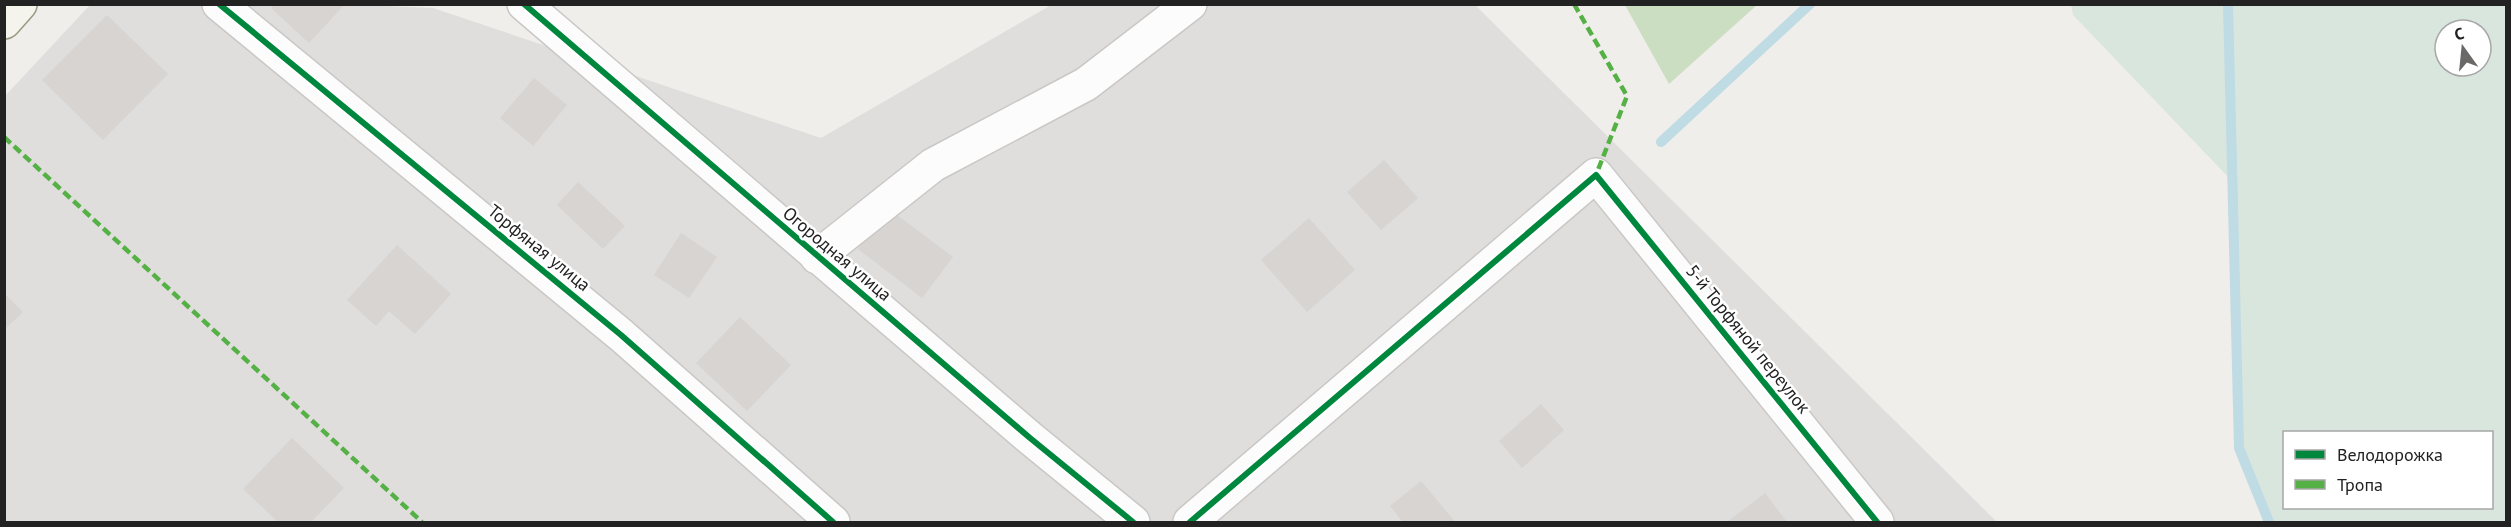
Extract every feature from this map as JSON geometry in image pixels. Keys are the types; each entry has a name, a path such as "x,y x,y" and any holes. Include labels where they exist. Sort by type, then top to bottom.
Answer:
{"street":[{"path":"4,22 20,4"},
{"name":"Торфяная улица","path":"219,4 621,335 833,522"},
{"name":"Огородная улица","path":"524,4 817,257 1133,522"},
{"path":"817,257 933,165 1086,84 1190,4"},
{"name":"5-й Торфяной переулок","path":"1190,522 1596,175 1877,522"}],"shaded area":[{"path":"335,4 433,8 821,138 1051,5 1475,5 1997,522 5,522 4,97 90,5"},
{"path":"2071,5 2506,5 2506,522 2267,522 2238,448 2231,180 2073,15"}],"green space":[{"path":"1625,5 1757,5 1669,84"}],"building":[{"path":"275,4 345,4 309,43 271,8"},
{"path":"107,15 168,74 103,140 42,80"},
{"path":"534,78 567,105 533,146 500,118"},
{"path":"1384,160 1418,198 1381,230 1347,192"},
{"path":"578,182 625,226 603,249 557,205"},
{"path":"889,209 953,257 922,298 858,249"},
{"path":"1309,218 1355,270 1307,312 1261,260"},
{"path":"681,233 717,257 689,298 654,275"},
{"path":"397,245 451,294 415,334 389,311 376,326 347,300"},
{"path":"4,293 23,312 4,330"},
{"path":"740,317 791,365 747,411 696,363"},
{"path":"1541,404 1564,430 1522,468 1499,441"},
{"path":"292,438 344,488 311,522 278,522 243,489"},
{"path":"1421,481 1455,522 1403,522 1390,506"},
{"path":"1765,493 1787,522 1727,522"}],"waterway":[{"path":"1661,142 1810,4"},
{"path":"2228,4 2239,448 2269,522"}],"marked path":[{"path":"1574,4 1627,96 1596,175"},
{"path":"4,137 422,522"}],"cycle path":[{"path":"219,4 621,335 833,522"},
{"path":"524,4 1030,438 1133,522"},
{"path":"1190,522 1596,175 1877,522"}]}
